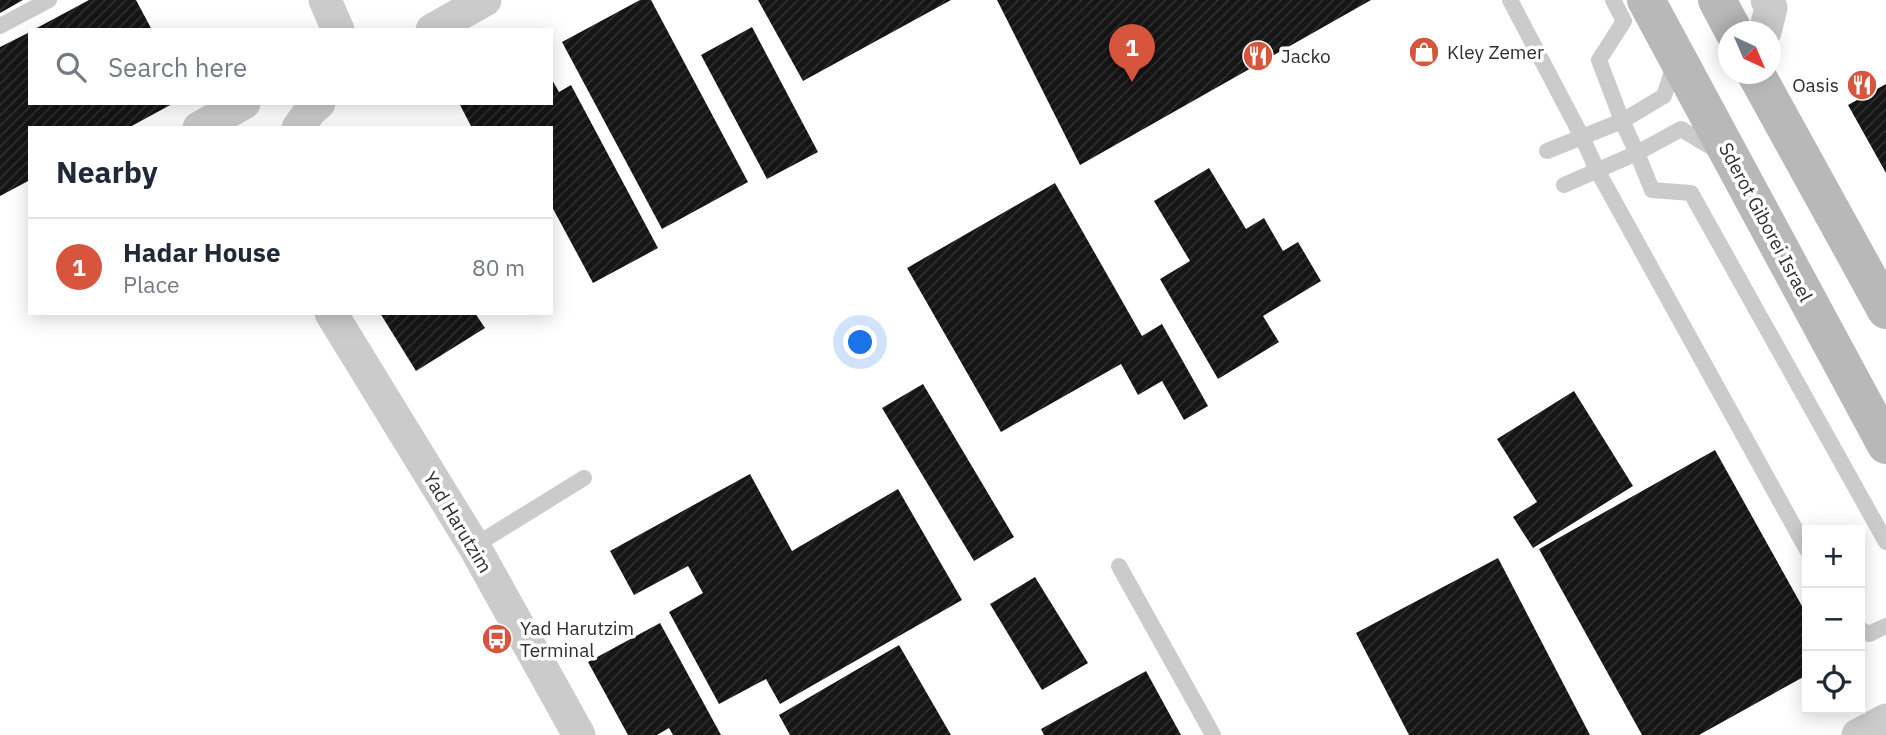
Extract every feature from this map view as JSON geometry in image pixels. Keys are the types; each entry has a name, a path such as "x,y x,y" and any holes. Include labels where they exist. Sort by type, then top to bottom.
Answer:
{"street":[{"path":"325,0 337,28"},
{"path":"436,28 485,0"},
{"name":"Sderot Giborei Israel","path":"1646,0 1886,445"},
{"path":"1717,0 1728,21"},
{"path":"1767,0 1771,8 1768,21"},
{"path":"1762,84 1886,310"},
{"path":"203,126 240,105"},
{"path":"299,126 317,105"},
{"name":"Yad Harutzim","path":"332,315 474,546 579,735"},
{"path":"1858,735 1886,720"}],"lane":[{"path":"0,26 48,0"},
{"path":"1510,0 1597,170 1802,541"},
{"path":"1613,0 1624,21 1600,60 1622,121 1652,190 1691,193 1886,542"},
{"path":"1547,151 1622,121 1664,96 1677,57"},
{"path":"1564,185 1637,153 1681,129 1731,159"},
{"path":"474,546 584,478"},
{"path":"1119,566 1213,735"},
{"path":"1865,632 1869,634 1886,626"}],"building":[{"path":"0,0 23,0 0,13"},
{"path":"89,0 136,0 151,28 37,28"},
{"path":"640,0 651,0 748,182 662,229 562,42"},
{"path":"758,0 951,0 803,81"},
{"path":"997,0 1371,0 1080,165"},
{"path":"752,27 818,152 767,179 701,55"},
{"path":"28,33 28,105 170,105 132,126 28,126 28,181 0,196 0,47"},
{"path":"553,82 559,92 571,85 658,248 593,283 553,209 553,126 471,126 460,105 553,105"},
{"path":"1886,84 1886,173 1848,105"},
{"path":"1209,168 1246,229 1264,218 1283,251 1298,242 1321,281 1263,316 1279,342 1218,379 1160,279 1190,261 1154,201"},
{"path":"1055,183 1142,336 1162,324 1208,406 1184,420 1162,381 1138,395 1121,364 1001,432 907,268"},
{"path":"381,315 476,315 485,328 416,371"},
{"path":"923,384 1014,537 974,561 882,408"},
{"path":"1574,391 1633,486 1533,548 1513,517 1537,502 1497,439"},
{"path":"1715,450 1802,606 1802,678 1699,735 1642,735 1539,549"},
{"path":"750,474 792,551 898,489 962,600 780,704 766,679 719,704 669,612 703,593 688,566 634,595 610,551"},
{"path":"1498,558 1590,735 1409,735 1356,633"},
{"path":"1035,577 1088,663 1042,690 990,604"},
{"path":"660,623 721,735 673,735 669,728 657,735 628,735 588,662"},
{"path":"899,645 951,735 790,735 779,715"},
{"path":"1146,671 1181,735 1044,735 1041,729"}],"place":[{"name":"Kley Zemer","path":"1424,52"},
{"name":"Jacko","path":"1258,56"},
{"name":"Hadar House","path":"1132,82"},
{"name":"Oasis","path":"1862,85"},
{"name":"Yad Harutzim Terminal","path":"497,639"}]}
